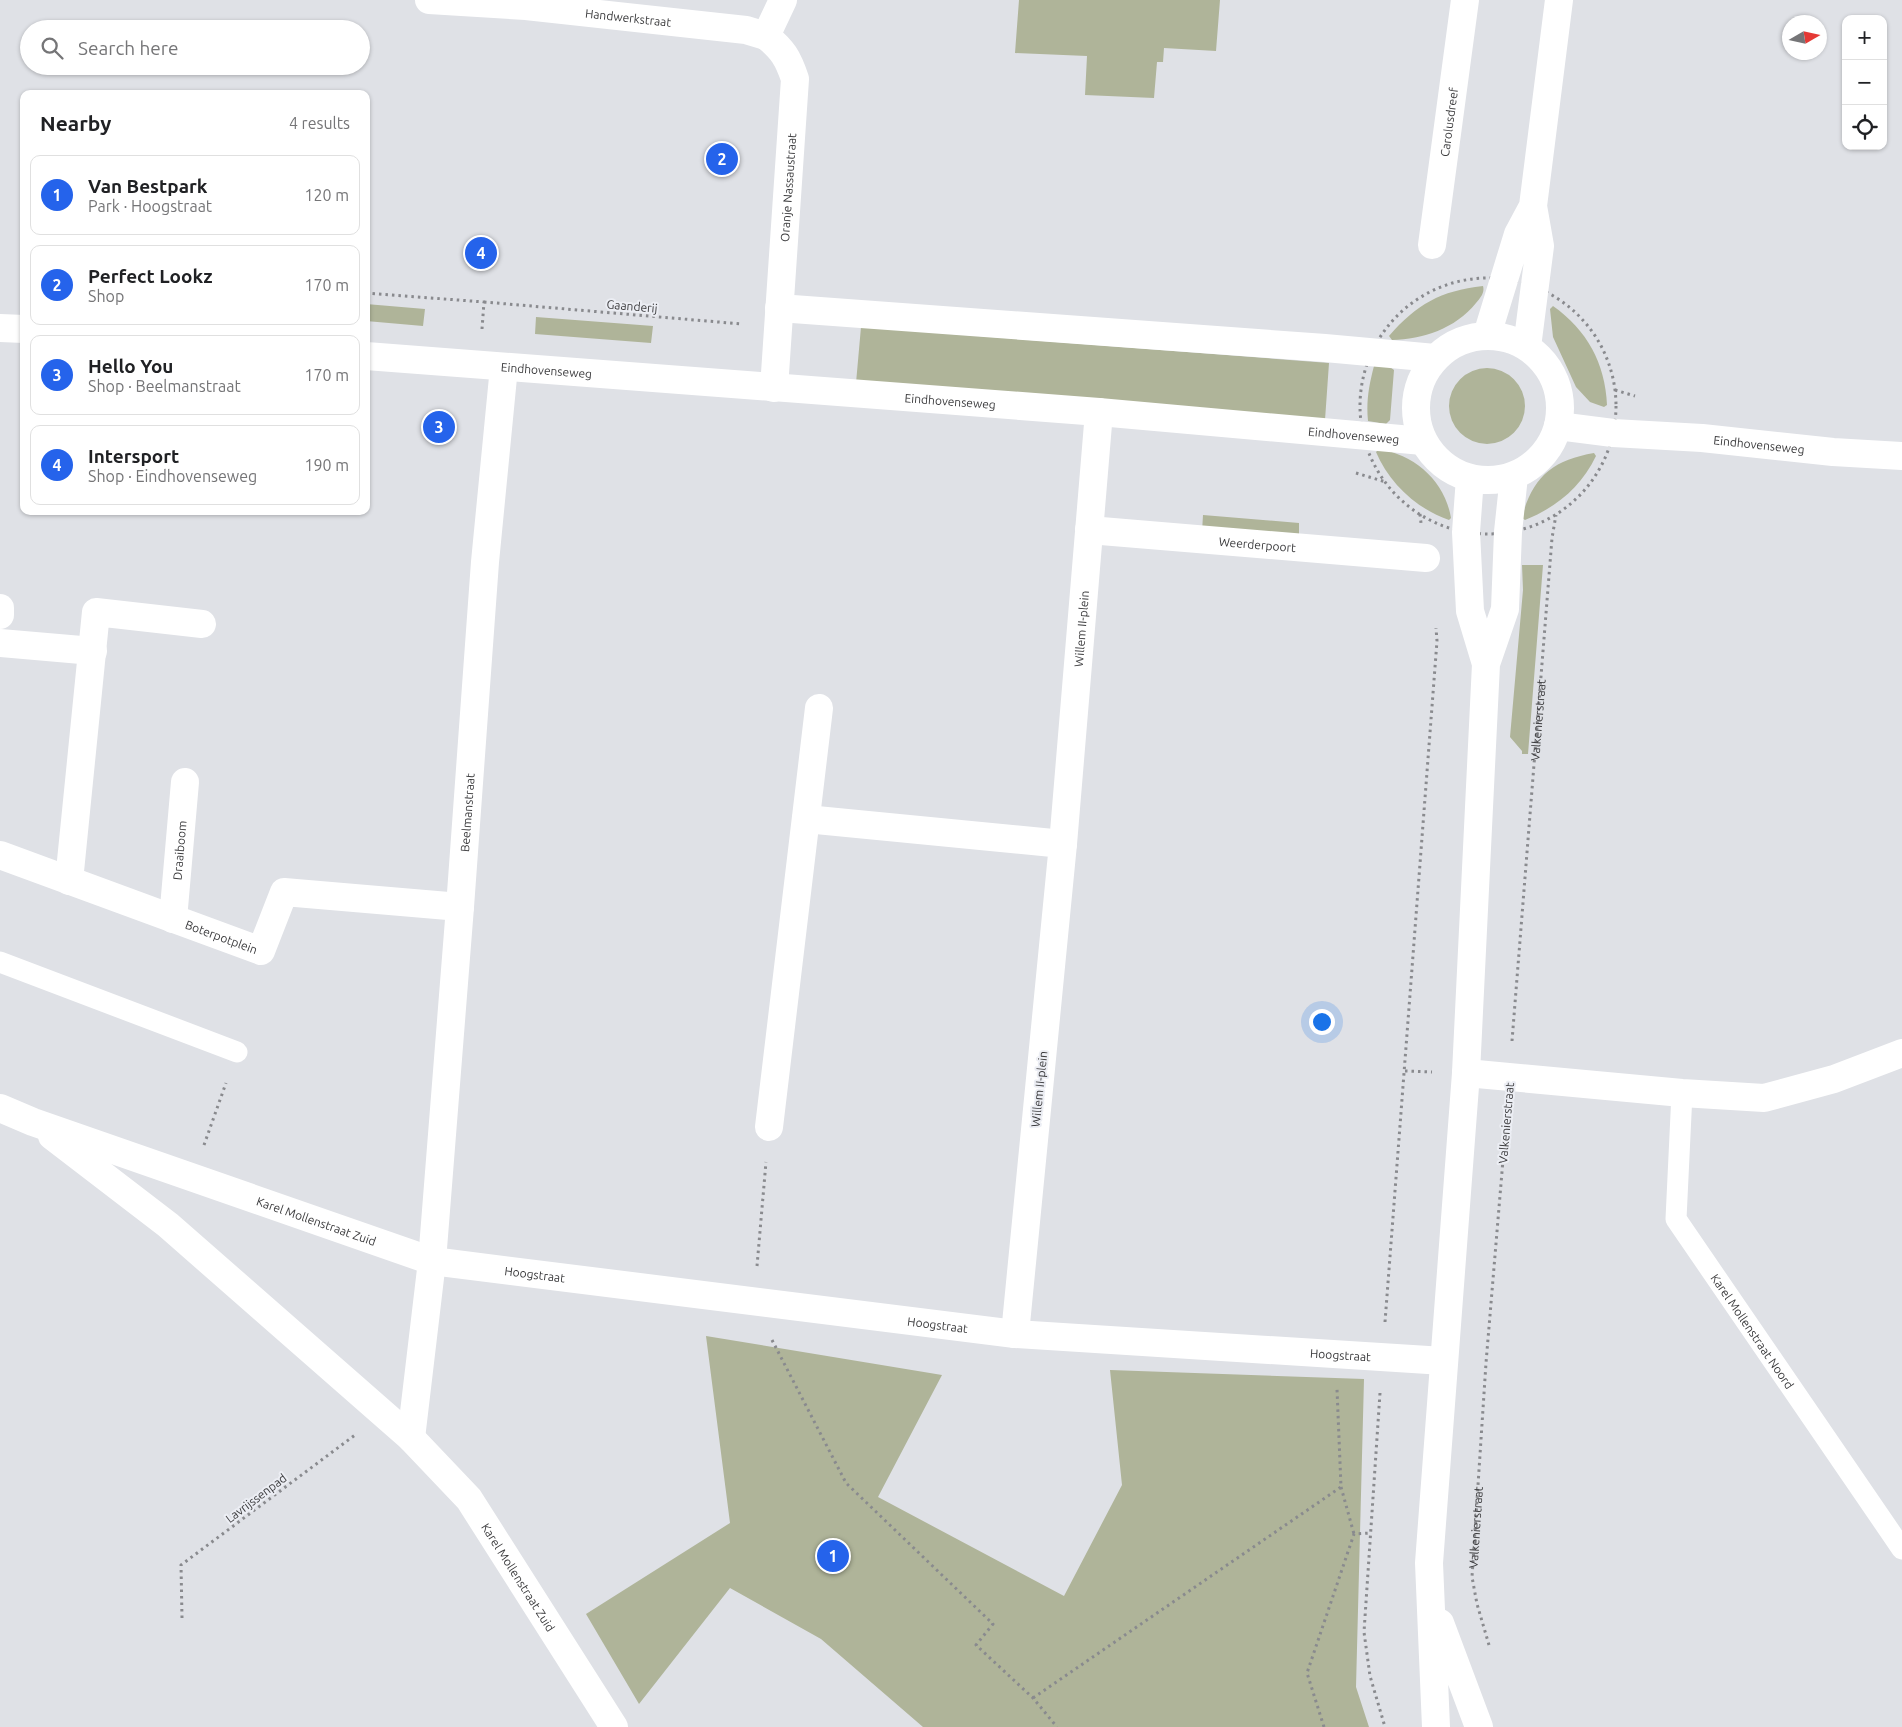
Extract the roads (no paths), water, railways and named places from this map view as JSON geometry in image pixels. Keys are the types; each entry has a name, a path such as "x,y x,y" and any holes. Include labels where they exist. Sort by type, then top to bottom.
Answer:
{"street":[{"name":"Handwerkstraat","path":"429,0 526,3 746,30 766,36"},
{"path":"766,36 783,0"},
{"name":"Carolusdreef","path":"1432,246 1465,0"},
{"path":"1527,347 1540,246 1533,206 1559,0"},
{"name":"Oranje Nassaustraat","path":"766,36 788,58 795,79 774,388"},
{"path":"1487,335 1518,234 1533,206"},
{"path":"779,317 1325,348 1435,358"},
{"path":"0,328 20,329"},
{"path":"1487,335 1508,338 1527,347 1544,362 1555,381 1560,404 1558,426 1549,447 1534,464 1514,476 1500,480 1485,481 1451,471 1435,458 1423,441 1416,420 1416,397 1422,376 1435,358 1446,348 1458,341 1472,337 1487,335"},
{"name":"Eindhovenseweg","path":"370,356 1099,412 1423,441"},
{"name":"Beelmanstraat","path":"432,1261 485,562 491,366"},
{"name":"Willem II-plein","path":"1015,1334 1063,844 1099,412"},
{"name":"Eindhovenseweg","path":"1558,426 1613,433 1702,438 1833,452 1902,456"},
{"path":"1436,1727 1430,1563 1466,1073 1486,664 1505,609 1508,532 1514,476"},
{"path":"1470,478 1466,532 1470,612 1486,664"},
{"name":"Weerderpoort","path":"1089,530 1426,558"},
{"path":"0,608 0,615"},
{"path":"69,881 96,612 202,624"},
{"path":"0,643 93,651"},
{"path":"769,1127 819,708"},
{"name":"Draaiboom","path":"173,919 185,782"},
{"path":"806,819 1063,844"},
{"name":"Boterpotplein","path":"0,855 261,951 284,892 460,907"},
{"path":"1466,1073 1682,1093 1764,1098 1834,1079 1902,1053"},
{"name":"Karel Mollenstraat Zuid","path":"0,1108 33,1122 432,1261"},
{"name":"Karel Mollenstraat Zuid","path":"33,1122 168,1225 411,1438 469,1499 614,1727"},
{"path":"411,1438 432,1261"},
{"name":"Hoogstraat","path":"432,1261 1015,1334 1444,1361"},
{"path":"1431,1600 1479,1727"}],"lane":[{"path":"0,962 237,1052"},
{"name":"Karel Mollenstraat Noord","path":"1682,1093 1676,1219 1902,1549"}],"place":[{"name":"Perfect Lookz","path":"722,159"},
{"name":"Intersport","path":"481,253"},
{"name":"Hello You","path":"439,427"},
{"name":"Van Bestpark","path":"833,1556"}]}
